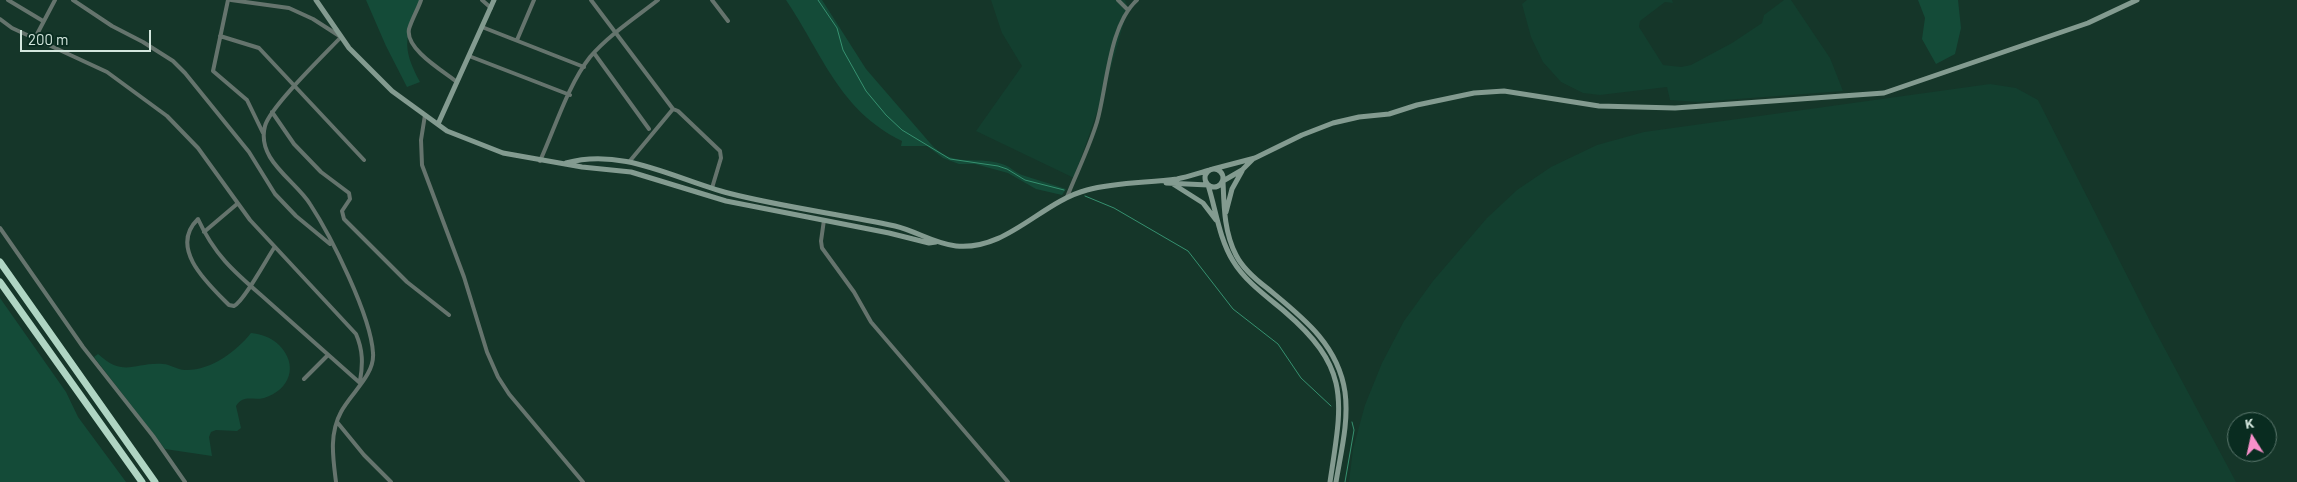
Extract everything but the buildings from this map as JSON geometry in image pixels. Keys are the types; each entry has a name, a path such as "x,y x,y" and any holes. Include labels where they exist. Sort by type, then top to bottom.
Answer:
{"highway":[{"path":"0,262 155,482"},
{"path":"0,282 142,482"}],"street":[{"path":"8,0 43,21"},
{"path":"35,38 55,0"},
{"path":"73,0 112,26 173,61 185,73 249,152 275,194 296,216 333,247"},
{"path":"264,134 248,100 212,71 229,0 288,8 313,19 341,37"},
{"path":"316,0 349,48 392,91 447,131 502,153 632,172 726,201 889,233 930,243 966,246 977,246 992,241 1067,197 1087,190 1148,181 1179,179 1255,158 1302,135 1359,117 1389,114 1417,105 1474,93 1504,91 1599,106 1675,108 1884,93 2088,23 2137,0"},
{"path":"421,0 409,31 411,43 421,55 457,82"},
{"path":"482,0 491,8"},
{"path":"438,124 494,0"},
{"path":"517,40 534,0"},
{"path":"591,0 617,32 673,109 678,111 720,151 721,158 712,188"},
{"path":"540,160 584,67 594,54 617,32 658,0"},
{"path":"712,0 728,21"},
{"path":"1118,0 1126,9"},
{"path":"1067,197 1096,122 1116,36 1126,9 1137,0"},
{"path":"0,19 12,28 108,72 167,116 198,148 237,204 274,248 356,334 361,346 362,367 360,384"},
{"path":"482,27 584,67"},
{"path":"220,36 259,48 364,160"},
{"path":"336,482 333,435 340,412 372,363 372,340 354,290 333,247 310,204 273,162 264,142 264,134 265,125 272,112 341,37"},
{"path":"594,54 649,129"},
{"path":"469,56 570,95"},
{"path":"629,162 673,109"},
{"path":"272,112 294,144 321,172 349,193 350,198 342,211 344,219 407,282 449,315"},
{"path":"425,116 421,140 422,165 464,277 486,352 509,394 583,482"},
{"path":"566,163 593,158 629,162 712,188 759,200 916,231 936,242"},
{"path":"1148,181 1216,187 1242,170 1255,158"},
{"path":"1212,169 1221,172 1228,238 1236,257 1249,274 1311,326 1327,345 1339,366 1347,408 1336,482"},
{"path":"1212,169 1205,177 1219,225 1233,262 1244,276 1308,332 1321,347 1330,364 1337,385 1340,405 1330,482"},
{"path":"1225,217 1232,190 1242,170"},
{"path":"1171,183 1203,203 1219,225"},
{"path":"204,232 237,204"},
{"path":"274,248 250,286 234,306 210,286 196,268 186,240 190,228 198,219 215,251 231,270 250,286 360,384"},
{"path":"824,220 822,248 854,292 871,322 1008,482"},
{"path":"0,228 83,347 153,436 185,482"},
{"path":"304,380 328,355"},
{"path":"337,422 364,455 391,482"}],"shaded area":[{"path":"366,0 421,0 407,41 410,59 420,82 407,87 386,46"},
{"path":"786,0 822,0 866,69 939,151 955,159 1005,165 1022,175 1066,189 1062,195 1036,189 1008,173 975,164 959,164 943,158 927,146 901,146 902,141 880,128 847,97 822,61"},
{"path":"991,0 1125,0 1128,8 1104,92 1074,178 976,131 1022,66 1002,33"},
{"path":"1527,0 1672,0 1673,3 1665,2 1640,21 1639,27 1663,65 1681,67 1691,65 1732,43 1762,23 1764,15 1784,0 1791,0 1830,58 1843,91 1698,102 1670,100 1667,87 1600,95 1583,93 1561,82 1543,62 1531,37 1522,4"},
{"path":"1918,0 1958,0 1961,28 1955,54 1936,64 1922,39 1925,18"},
{"path":"1990,84 2016,88 2038,100 2151,323 2236,482 1349,482 1353,449 1365,405 1382,363 1404,321 1433,281 1487,218 1517,190 1551,167 1597,145 1644,132"},
{"path":"0,298 66,392 78,417 126,482 0,482"},
{"path":"251,333 266,336 279,345 289,361 289,376 280,389 273,394 260,399 245,399 239,402 236,406 241,428 237,431 216,430 211,432 209,437 212,456 165,449 94,357 98,354 107,361 122,367 163,364 182,370 194,369 213,364 222,359 238,347"}],"waterway":[{"path":"818,0 837,28 843,50 866,91 886,115 902,130 950,159 998,166 1025,180 1064,190"},
{"path":"1085,196 1114,208 1188,251 1233,309 1278,344 1301,378 1331,406"},
{"path":"1345,482 1354,430 1352,422"}]}
